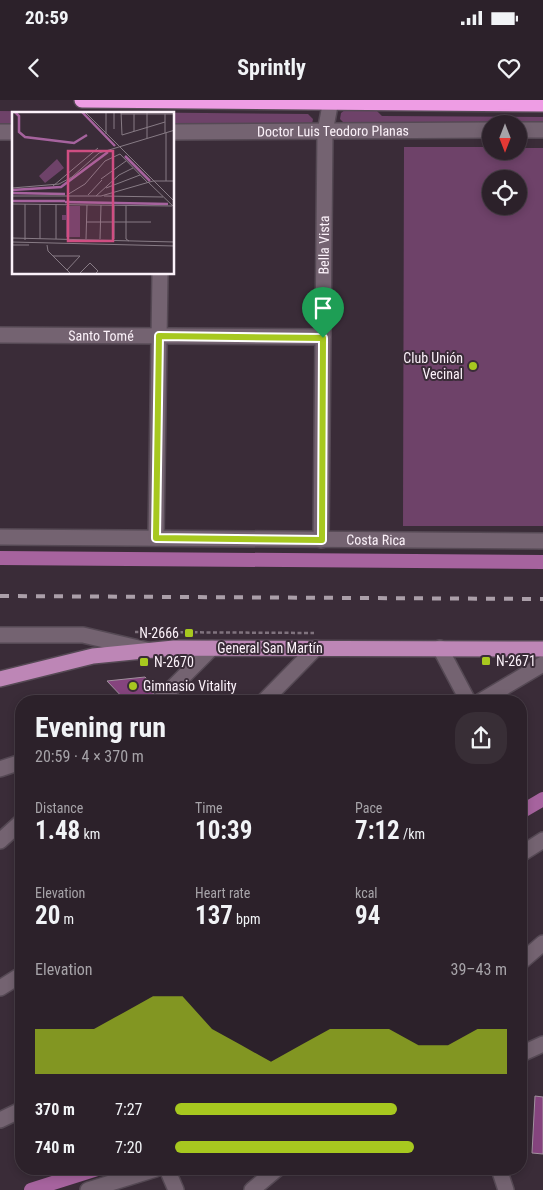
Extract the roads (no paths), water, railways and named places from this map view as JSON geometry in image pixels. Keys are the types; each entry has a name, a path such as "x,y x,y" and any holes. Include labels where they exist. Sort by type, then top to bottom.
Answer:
{"highway":[{"path":"82,100 543,104"}],"main road":[{"name":"General San Martín","path":"0,679 83,658 147,650 316,641 440,648 543,649"}],"street":[{"name":"Bella Vista","path":"322,540 325,132 331,101"},
{"name":"Doctor Luis Teodoro Planas","path":"175,132 482,130"},
{"path":"528,130 543,130"},
{"path":"156,538 160,275"},
{"name":"Santo Tomé","path":"0,335 323,338"},
{"name":"Costa Rica","path":"0,537 543,542"},
{"path":"0,635 83,636 147,650"},
{"path":"269,695 316,641"},
{"path":"165,695 212,648"},
{"path":"440,648 465,695"},
{"path":"491,695 543,664"},
{"path":"0,769 15,764"},
{"path":"0,841 15,827"},
{"path":"527,850 543,840"},
{"path":"527,957 543,943"},
{"path":"0,988 15,979"},
{"path":"527,1051 543,1044"},
{"path":"0,1120 15,1113"},
{"path":"88,1190 117,1186 142,1175"},
{"path":"170,1175 176,1190"},
{"path":"252,1190 270,1175"},
{"path":"501,1175 506,1190"}],"waterway":[{"path":"0,558 543,562"},
{"path":"527,808 543,799"},
{"path":"31,1190 78,1175"}],"railway":[{"path":"0,596 543,599"}],"place":[{"name":"Club Unión Vecinal","path":"473,366"},
{"name":"N-2666","path":"189,633"},
{"name":"N-2671","path":"486,661"},
{"name":"N-2670","path":"144,662"},
{"name":"Gimnasio Vitality","path":"133,686"}]}
